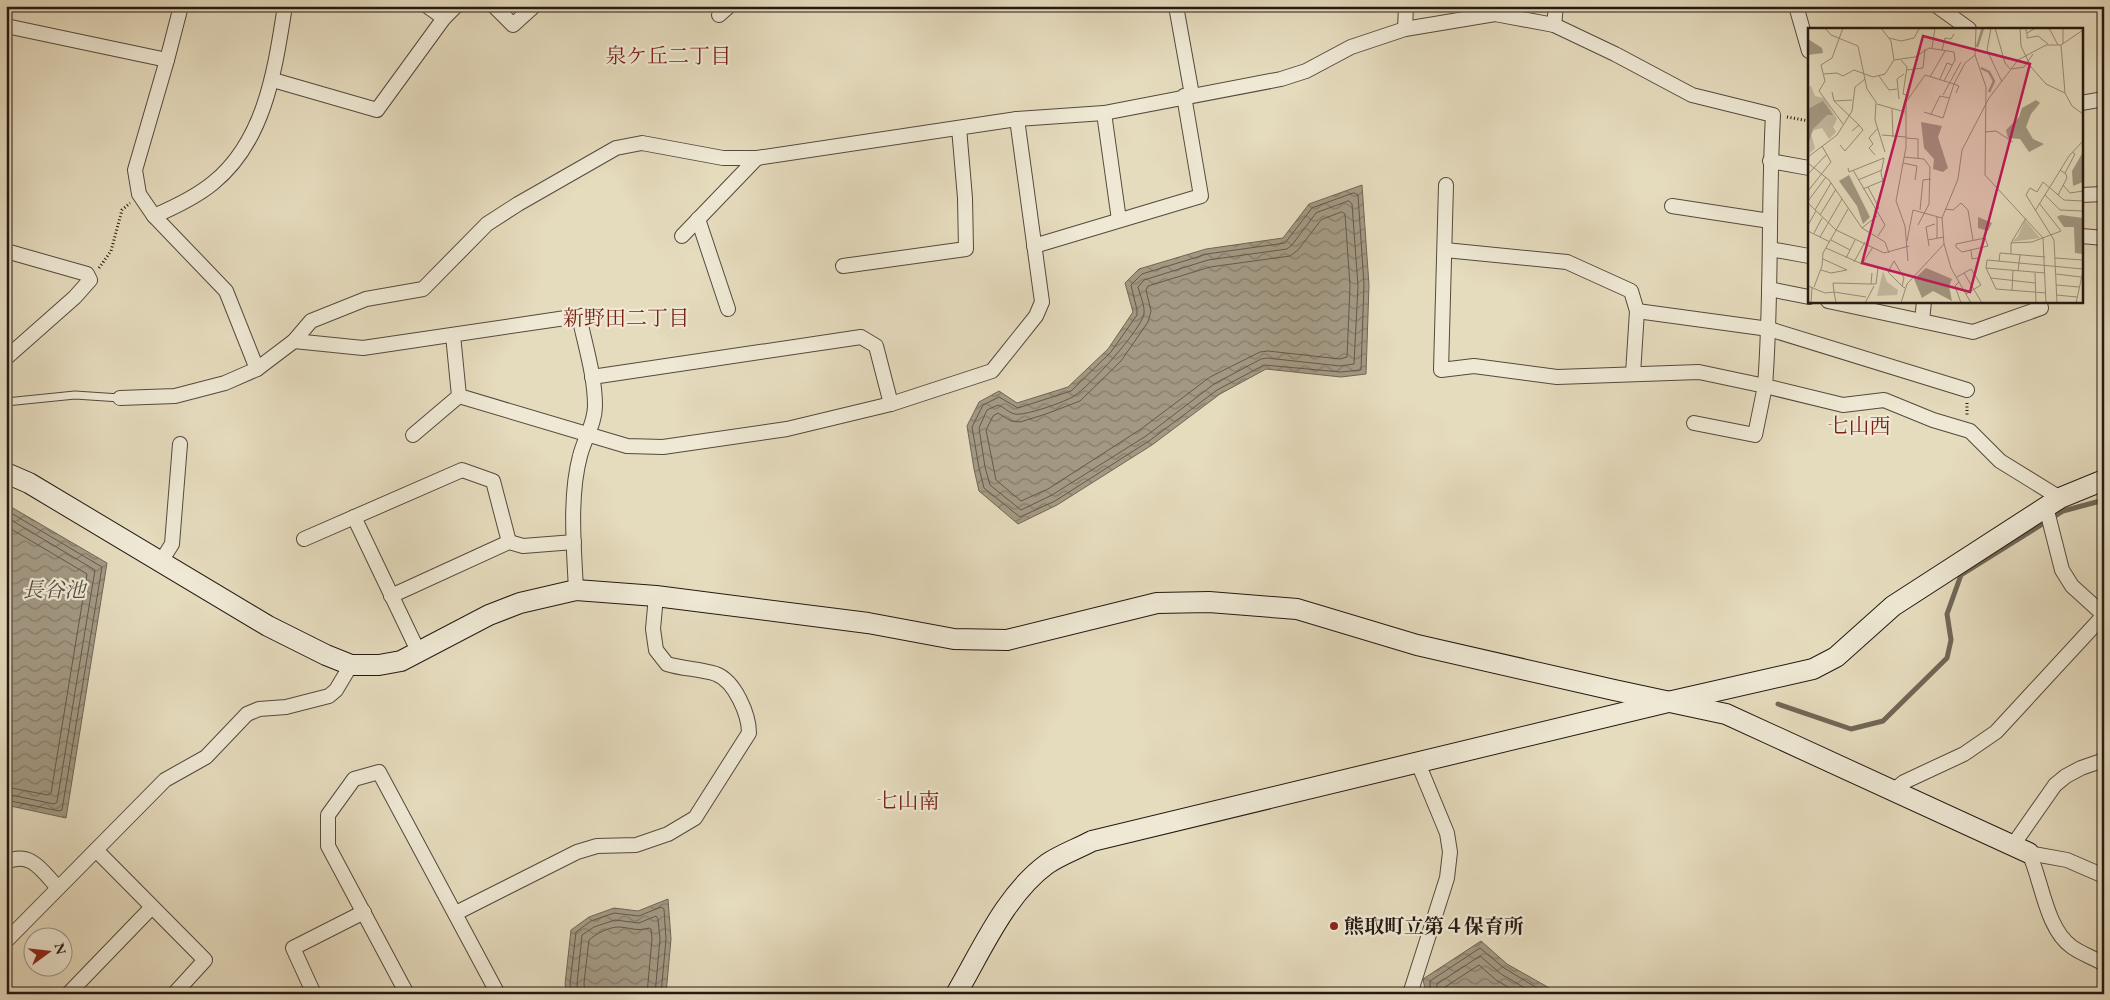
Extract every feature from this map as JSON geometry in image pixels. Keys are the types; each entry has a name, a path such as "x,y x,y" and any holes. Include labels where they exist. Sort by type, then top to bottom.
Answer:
{"street":[{"path":"181,6 135,170 139,194 154,216 226,291 257,369"},
{"path":"154,216 182,204 214,182 238,156 256,127 273,80 285,6"},
{"path":"427,6 444,18"},
{"path":"273,80 376,110 444,18 456,6"},
{"path":"494,6 513,25 534,6"},
{"path":"1034,246 1201,196 1176,6"},
{"path":"1405,29 1406,6"},
{"path":"1554,25 1556,6"},
{"path":"1796,6 1808,48"},
{"path":"1937,6 1967,28"},
{"path":"120,398 175,396 225,383 257,369 294,341 311,321 366,299 423,289 487,224 616,148 642,143 723,158 757,158 1017,120 1104,113 1281,80 1306,71 1351,46 1405,29 1495,14 1554,25 1615,54 1692,95 1773,115 1770,161 1769,329 1765,386 1754,435 1694,423"},
{"path":"6,26 167,60"},
{"path":"2082,103 2104,100"},
{"path":"1104,113 1119,220"},
{"path":"459,396 627,446 663,447 787,429 891,404 992,371 1036,316 1042,302 1017,120"},
{"path":"843,266 966,249 965,198 959,128"},
{"path":"682,236 757,158"},
{"path":"1770,161 1808,168"},
{"path":"1446,185 1442,370 1474,366 1557,377 1700,372 1843,405 1884,400 1933,420 1967,430 2000,461 2053,503 2062,570 2072,586 2104,615 1996,732 1964,754 1904,782 1893,791"},
{"path":"2082,195 2104,194"},
{"path":"1672,206 1770,221"},
{"path":"698,219 728,309"},
{"path":"2082,236 2104,238"},
{"path":"1770,249 1808,256"},
{"path":"1445,250 1567,262 1631,292 1637,310 1633,374"},
{"path":"6,251 87,274 90,280 75,297 6,358"},
{"path":"1770,289 1808,297"},
{"path":"1833,302 1973,332 2040,308 2040,302"},
{"path":"1922,321 1924,302"},
{"path":"1637,310 1769,329 1967,390"},
{"path":"294,341 363,348 579,316 592,377 595,407 588,435 580,455 575,484 574,542 576,590"},
{"path":"453,335 459,396"},
{"path":"592,377 862,337 876,346 891,404"},
{"path":"413,435 459,396"},
{"path":"160,563 172,544 180,444"},
{"path":"304,539 462,470 492,481 509,542"},
{"path":"6,474 29,483 268,626 326,655 351,665 379,665 401,661 489,615 520,603 576,590 656,596 868,622 954,639 1006,640 1157,602 1209,602 1297,609 1417,645 1726,714 2021,849 2067,860 2104,876"},
{"path":"956,994 1002,914 1027,882 1048,864 1092,841 1668,702 1813,669 1836,657 1893,606 2053,503 2104,480"},
{"path":"354,517 419,653"},
{"path":"391,596 509,542 523,546 574,542"},
{"path":"456,913 577,852 597,846 636,845 668,834 695,818 713,791 749,733 749,720 741,702 727,682 717,674 667,664 656,650 653,629 656,596"},
{"path":"6,941 165,780 206,757 248,714 259,709 286,707 329,696 336,690 351,665"},
{"path":"2021,849 2055,785 2066,776 2081,768 2104,760"},
{"path":"1410,994 1447,878 1450,852 1447,833 1418,763"},
{"path":"407,994 328,846 328,815 354,779 379,772 498,994"},
{"path":"2021,849 2040,881 2050,916 2059,934 2072,947 2104,964"},
{"path":"96,850 205,960 174,994"},
{"path":"6,862 15,858 32,860 58,888"},
{"path":"68,994 152,907"},
{"path":"314,994 293,948 364,912"}],"lane":[{"path":"6,402 75,394 120,398"}],"path":[{"path":"1773,115 1808,121"},
{"path":"90,280 111,250 122,210 139,194"},
{"path":"1967,390 1967,430"}],"water":[{"path":"1362,185 1369,285 1366,374 1341,377 1266,369 1220,394 1152,445 1057,505 1018,524 979,491 967,426 979,402 999,391 1017,403 1068,387 1108,349 1133,312 1125,283 1139,269 1206,249 1283,238 1309,204"},
{"name":"長谷池","path":"6,504 107,563 66,818 6,805"},
{"path":"668,899 671,939 666,994 567,994 565,984 571,930 589,917 614,908 638,911"},
{"path":"1481,941 1507,964 1560,994 1426,994 1423,979"}],"waterway":[{"path":"1778,704 1851,729 1883,721 1947,658 1951,640 1947,614 1961,575 2063,511 2104,500"}],"place":[{"name":"熊取町立第４保育所","path":"1334,926"}],"district":[{"name":"泉ケ丘二丁目","path":"668,56"},
{"name":"新野田二丁目","path":"626,318"},
{"name":"七山西","path":"1859,426"},
{"name":"七山南","path":"908,801"}]}
